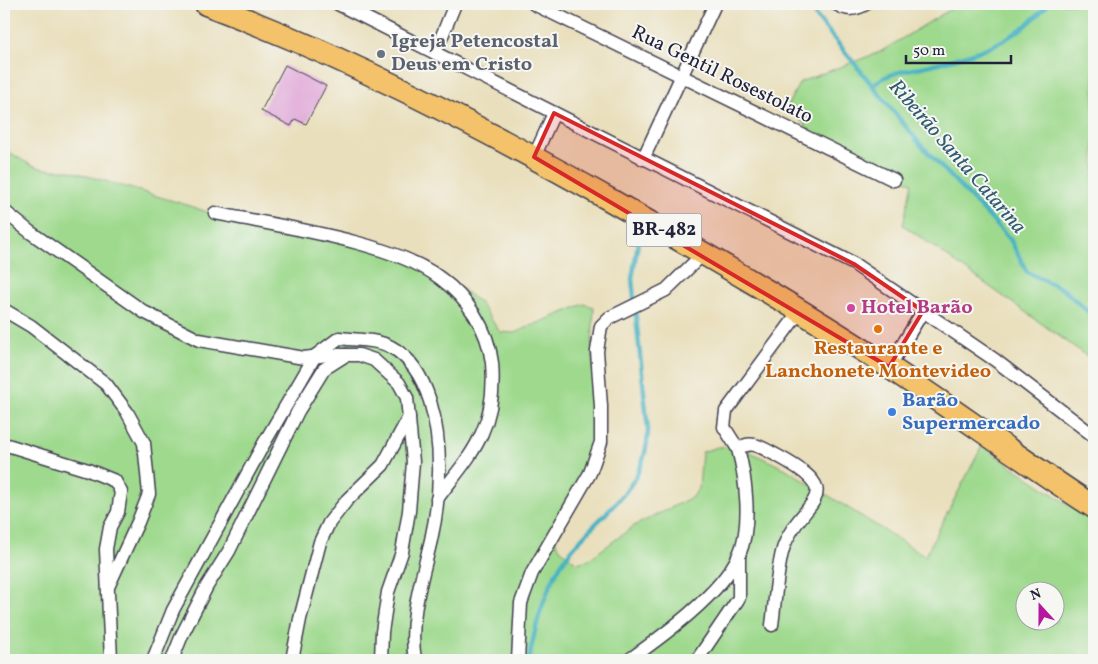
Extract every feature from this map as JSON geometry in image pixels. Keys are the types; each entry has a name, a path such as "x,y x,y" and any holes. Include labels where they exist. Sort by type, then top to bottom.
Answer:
{"highway":[{"name":"BR-482","path":"206,4 243,11 316,49 448,112 534,157 800,311 888,367 1094,507"}],"street":[{"path":"338,4 854,264 995,360 1094,436"},
{"path":"435,53 456,4"},
{"name":"Rua Gentil Rosestolato","path":"534,4 894,180"},
{"path":"643,159 715,4"},
{"path":"836,4 848,9 865,5"},
{"path":"534,157 554,113"},
{"path":"4,211 30,232 144,312 199,340 304,358 359,355 374,360 389,371 399,383 407,398 413,462 409,511 402,552 388,592 382,632 381,660"},
{"path":"215,214 354,243 400,257 439,277 464,300 482,326 491,352 494,380 490,409 482,434 437,499"},
{"path":"518,660 521,603 532,573 590,473 601,442 601,406 597,351 601,326 609,318 666,290 704,254"},
{"path":"4,310 31,326 106,384 127,412 144,444 149,494 108,587"},
{"path":"888,367 923,310"},
{"path":"697,660 739,598 739,554 746,520 746,491 738,448 724,427 726,411 800,311"},
{"path":"153,660 174,610 223,518 315,356 339,338 390,346 410,360 425,385 437,432 437,499 431,537 414,614 412,634 415,660"},
{"path":"172,660 186,627 207,586 229,551 298,411 324,369 346,355"},
{"path":"292,660 300,619 320,542 329,523 347,500 383,465 410,417"},
{"path":"738,448 745,444 754,443 785,460 814,482 816,488 816,500 795,527 784,546 772,625"},
{"path":"4,444 88,470 115,481 121,492 118,512 110,527 106,549 111,660"},
{"path":"629,660 685,619 724,576 739,554"}],"highlighted area":[{"path":"554,113 854,264 923,311 889,367 534,157"}],"green space":[{"path":"959,4 1094,4 1094,361 903,225 912,183 818,139 787,106 800,82 880,52"},
{"path":"4,148 26,162 40,168 67,170 184,204 242,224 345,239 441,273 479,302 500,332 514,333 584,304 594,307 592,343 597,429 587,469 555,540 560,549 577,563 588,560 634,526 692,497 699,488 702,452 718,447 733,446 786,469 925,556 982,446 1094,522 1094,660 4,660"}],"building":[{"path":"285,65 326,86 306,124 295,119 291,126 261,111"}],"waterway":[{"name":"Ribeirão Santa Catarina","path":"806,4 920,144 1010,239 1027,272 1064,290 1094,317"},
{"path":"872,86 883,78 896,73 958,58 991,46 1021,29 1048,4"},
{"path":"529,660 542,607 559,568 579,541 630,486 639,470 645,452 648,430 632,279 639,237"}],"place":[{"name":"Igreja Petencostal Deus em Cristo","path":"381,54"},
{"name":"Hotel Barão","path":"851,308"},
{"name":"Restaurante e Lanchonete Montevideo","path":"878,329"},
{"name":"Barão Supermercado","path":"892,412"}]}
